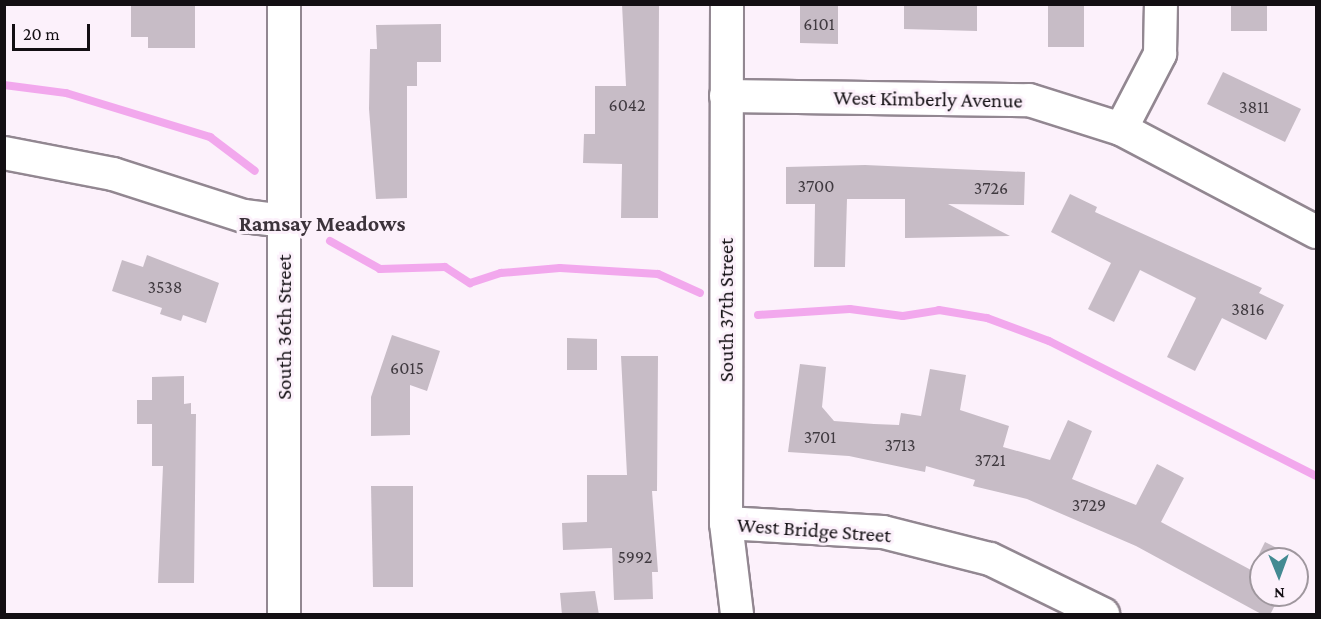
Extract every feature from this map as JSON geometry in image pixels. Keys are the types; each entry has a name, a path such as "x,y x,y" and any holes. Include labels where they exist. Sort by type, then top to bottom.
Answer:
{"street":[{"name":"South 36th Street","path":"284,4 284,615"},
{"name":"South 37th Street","path":"726,4 726,524 737,615"},
{"path":"1121,129 1160,54 1161,4"},
{"name":"West Kimberly Avenue","path":"726,96 1029,100 1121,129 1317,232"},
{"path":"4,153 113,174 244,216 284,221"},
{"name":"West Bridge Street","path":"726,524 883,532 990,559 1103,615"}],"building":[{"path":"131,4 195,4 195,48 148,48 148,37 131,37"},
{"path":"622,4 659,4 658,218 621,218 622,164 583,163 584,134 595,134 595,86 626,86"},
{"path":"800,4 838,4 838,44 800,43"},
{"path":"904,4 977,4 977,31 904,29"},
{"path":"1048,4 1084,4 1084,47 1048,47"},
{"path":"1231,4 1267,4 1267,31 1231,31"},
{"path":"441,24 441,62 417,62 417,86 407,86 407,198 376,199 369,109 370,49 377,49 376,25"},
{"path":"1223,72 1301,109 1285,142 1207,104"},
{"path":"865,165 1025,172 1024,205 948,204 1010,236 905,238 905,199 847,199 845,267 814,267 815,204 786,204 786,167"},
{"path":"1070,194 1097,207 1095,212 1262,288 1259,293 1284,305 1266,340 1222,318 1195,371 1167,357 1196,298 1140,270 1114,322 1088,309 1111,263 1051,232"},
{"path":"147,255 219,283 206,323 183,315 181,321 160,314 162,308 112,291 122,260 143,267"},
{"path":"392,335 440,351 427,391 410,385 410,435 371,436 371,397"},
{"path":"567,338 597,339 597,370 567,370"},
{"path":"621,356 658,356 657,491 652,491 658,572 652,572 653,599 614,600 612,548 563,550 562,523 587,522 587,475 627,475"},
{"path":"800,364 826,367 822,407 834,421 874,424 899,425 901,413 921,416 930,369 966,375 960,410 1009,426 1003,447 1050,460 1068,420 1092,431 1072,479 1136,505 1157,464 1184,478 1161,522 1249,569 1249,607 1274,607 1270,615 1263,615 1136,546 1027,499 973,486 975,480 926,466 925,472 849,456 788,452"},
{"path":"184,376 184,404 191,403 191,414 196,414 194,583 158,583 163,466 152,466 152,424 137,424 137,400 152,400 152,377"},
{"path":"371,486 413,486 413,587 373,587"},
{"path":"1265,542 1275,547 1262,547"},
{"path":"595,591 599,615 562,615 560,593"}],"waterway":[{"path":"4,85 66,93 210,137 255,171"},
{"path":"330,241 380,269 445,267 470,283 501,273 560,268 658,274 700,293"},
{"path":"758,315 850,309 903,316 939,310 987,318 1049,341 1316,476"}],"district":[{"name":"Ramsay Meadows","path":"322,224"}]}
